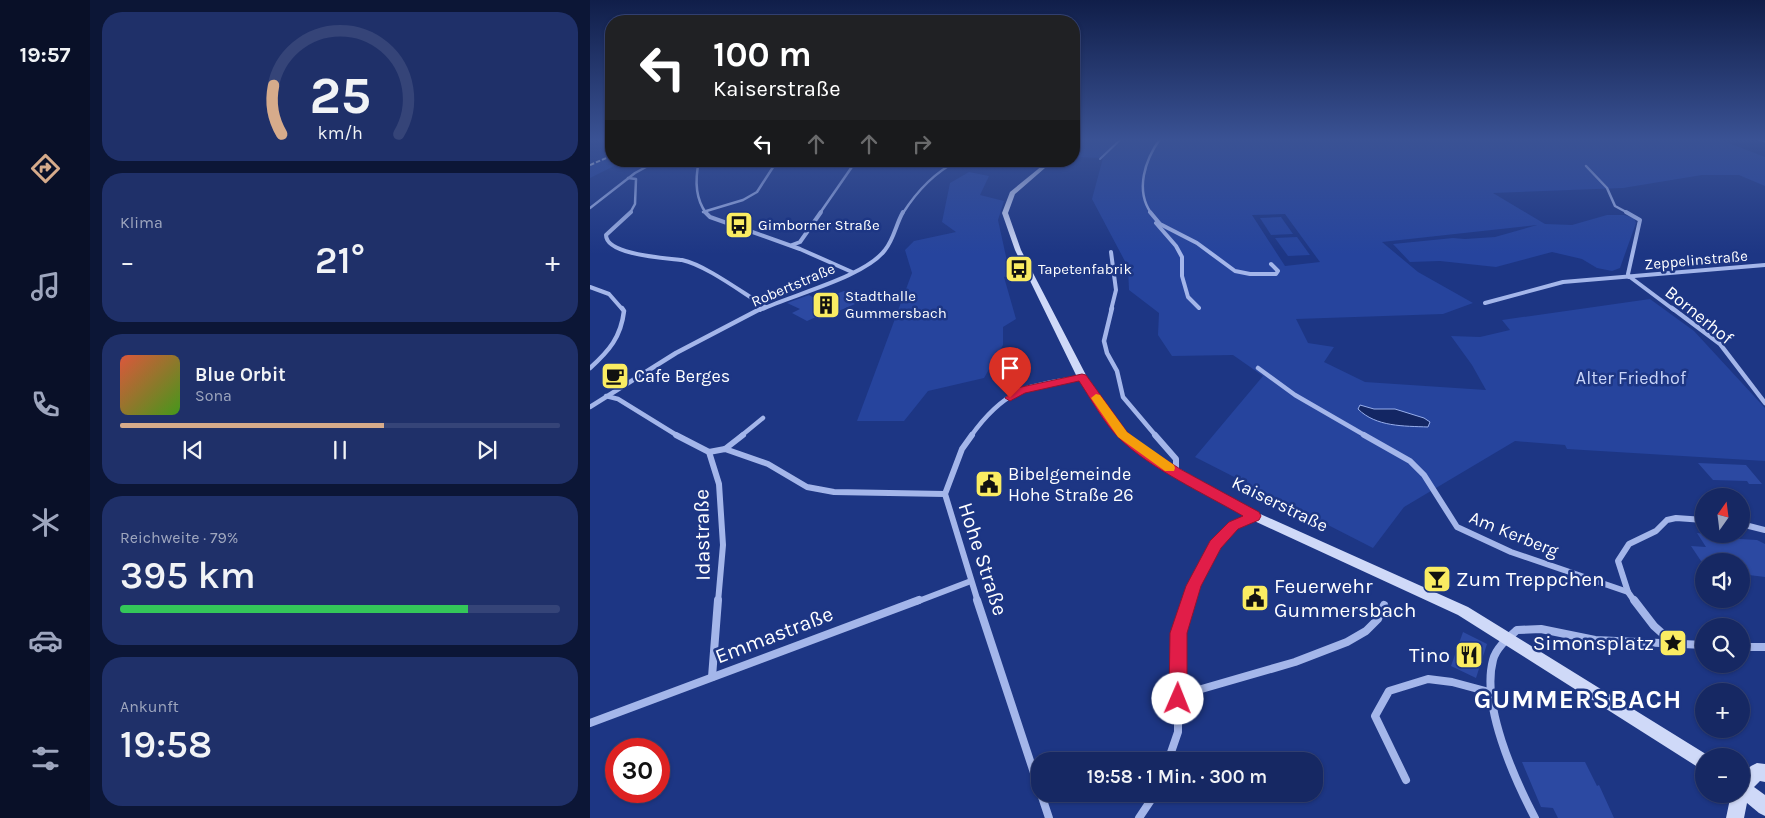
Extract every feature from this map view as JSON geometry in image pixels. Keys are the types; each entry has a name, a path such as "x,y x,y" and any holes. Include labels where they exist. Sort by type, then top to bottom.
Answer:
{"street":[{"path":"696,177 703,212 710,217 822,257 852,272"},
{"path":"703,212 743,200 757,192 767,177"},
{"path":"792,246 800,242 845,177"},
{"name":"Robertstraße","path":"590,407 605,396 684,350 766,307 864,267 884,252 897,222 911,199 933,177"},
{"name":"Kaiserstraße","path":"1031,177 1012,193 1004,214 1018,250 1082,377 1122,434 1176,472 1254,516 1463,611 1695,757"},
{"path":"1144,177 1144,196 1157,224 1176,246 1182,257 1182,276 1188,297 1199,308"},
{"path":"1485,303 1563,282 1629,277 1628,274 1640,220 1615,206 1607,188 1597,177"},
{"path":"590,208 628,178 636,179 635,204 632,211 606,235 606,240 610,245 624,251 685,261 712,274 766,307"},
{"path":"1155,219 1164,226 1195,242 1240,273 1276,274 1278,270 1271,264"},
{"path":"1111,252 1116,290 1104,341 1107,352 1117,371 1123,397 1176,459 1176,472"},
{"name":"Zeppelinstraße","path":"1629,277 1765,265"},
{"name":"Bornerhof","path":"1629,277 1720,344 1752,388 1765,402"},
{"path":"590,287 609,294 624,311 622,332 603,356 590,368"},
{"name":"Am Kerberg","path":"1258,368 1295,395 1410,461 1424,475 1457,527 1511,552 1628,592"},
{"name":"Hohe Straße","path":"1031,765 945,494 962,449 978,426 1000,405 1021,390 1082,377"},
{"path":"605,396 618,399 666,429 709,452 725,449 763,418"},
{"path":"725,449 768,464 807,487 816,489 864,494 945,494"},
{"name":"Idastraße","path":"709,452 719,484 723,545 712,677"},
{"path":"1171,752 1178,732 1178,633 1188,599 1199,572 1215,545 1234,525 1254,516"},
{"path":"1673,643 1654,626 1628,592 1618,560 1629,544 1656,530 1667,520 1695,520"},
{"path":"1750,526 1765,530"},
{"name":"Emmastraße","path":"590,723 971,581"},
{"path":"1178,690 1198,690 1326,652 1355,638 1378,621 1384,606"},
{"path":"1535,818 1527,804 1501,740 1492,693 1493,659 1508,639 1517,630 1541,629 1596,640 1695,644"},
{"path":"1750,647 1765,647"},
{"path":"1406,780 1376,716 1389,691 1428,679 1452,682 1492,693"},
{"path":"1750,779 1757,772 1765,773"},
{"path":"1750,794 1765,807"},
{"name":"Hohe Straße","path":"1043,802 1049,818"},
{"path":"1139,818 1149,802"},
{"path":"1735,818 1738,803"}],"green space":[{"path":"960,177 988,177 980,195 1004,201 998,220 1007,261 1009,266 1019,273 1004,277 1016,319 1003,327 1003,345 984,378 928,391 904,421 857,421 912,273 905,250 914,241 956,232 942,222 950,183"},
{"name":"Alter Friedhof","path":"1098,177 1689,177 1623,188 1493,193 1545,224 1572,225 1607,215 1624,215 1634,218 1636,223 1620,268 1612,271 1597,268 1582,259 1552,252 1496,267 1440,261 1410,262 1393,244 1453,238 1495,237 1537,225 1382,242 1418,272 1473,303 1443,314 1296,319 1308,343 1334,347 1324,362 1365,382 1486,390 1472,365 1451,336 1480,337 1510,330 1502,320 1650,299 1694,331 1765,408 1765,461 1567,449 1565,445 1515,441 1404,507 1373,548 1195,457 1263,376 1233,355 1172,356 1158,335 1159,313 1129,290 1128,267 1092,199","holes":["1285,214 1320,262 1285,266 1252,215"]},
{"path":"1744,177 1765,177 1765,186"},
{"path":"1281,217 1293,234 1271,235 1260,218"},
{"path":"1297,237 1310,255 1288,256 1275,238"}],"shaded area":[{"path":"1360,405 1374,409 1395,409 1424,418 1430,422 1428,427 1400,426 1382,422 1365,415 1358,409"}],"building":[{"name":"Stadthalle Gummersbach","path":"844,291 859,298 851,302 855,304 820,319 816,317 807,321 792,313 800,309 787,303 809,295 816,299 832,292 836,294"},
{"path":"1698,463 1746,465 1762,484 1749,484 1747,481 1713,480"},
{"path":"1750,540 1757,540 1765,544 1765,577 1750,575 1750,553 1696,553 1691,546 1706,547 1703,543 1750,543"},
{"name":"Tino","path":"1463,632 1487,644 1476,678 1451,666"},
{"path":"1522,762 1585,762 1597,786 1599,785 1614,818 1558,818 1553,808 1541,807"}],"slow traffic":[{"path":"1096,398 1122,434 1169,468"}],"place":[{"name":"Gimborner Straße","path":"739,225"},
{"name":"Tapetenfabrik","path":"1019,269"},
{"name":"Stadthalle Gummersbach","path":"826,305"},
{"name":"Cafe Berges","path":"615,376"},
{"name":"Bibelgemeinde Hohe Straße 26","path":"989,484"},
{"name":"Zum Treppchen","path":"1437,579"},
{"name":"Feuerwehr Gummersbach","path":"1255,598"},
{"name":"Simonsplatz","path":"1673,643"},
{"name":"Tino","path":"1469,655"}],"district":[{"name":"GUMMERSBACH","path":"1578,699"}],"route":[{"path":"1010,398 1021,390 1082,377 1122,434 1138,447 1176,472 1254,516 1234,525 1215,545 1199,572 1188,599 1178,633 1178,699"}]}
